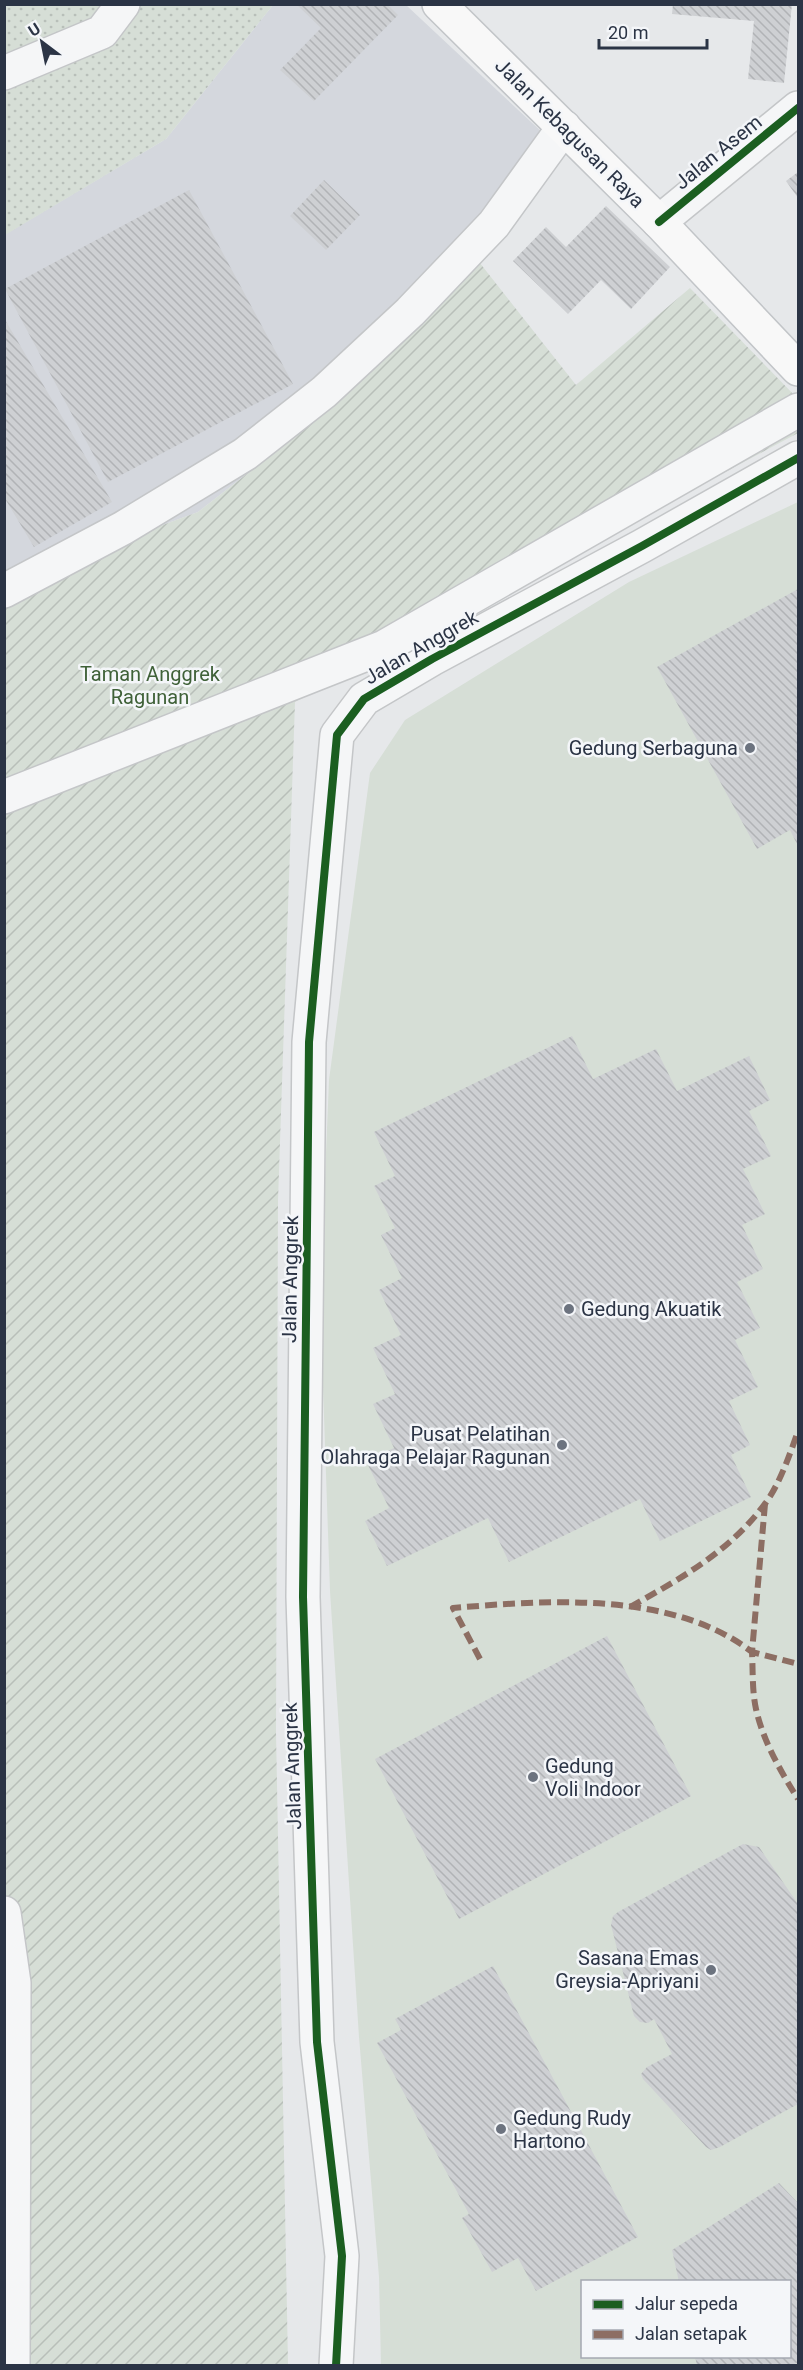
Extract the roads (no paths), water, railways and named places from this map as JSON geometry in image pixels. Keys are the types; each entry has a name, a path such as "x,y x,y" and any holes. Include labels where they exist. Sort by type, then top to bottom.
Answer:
{"main road":[{"name":"Jalan Kebagusan Raya","path":"439,4 659,222 798,369"}],"street":[{"path":"4,73 102,32 123,4"},
{"name":"Jalan Asem","path":"659,222 798,108"},
{"path":"4,591 123,528 245,454 324,392 410,312 494,224 564,127"},
{"path":"4,796 384,647 798,410"},
{"name":"Jalan Anggrek","path":"336,2366 342,2256 317,2042 303,1597 309,1042 337,735 364,699 432,659 642,546 798,458"},
{"path":"4,1913 14,1983 13,2366"}],"place":[{"name":"Gedung Serbaguna","path":"750,748"},
{"name":"Gedung Akuatik","path":"569,1309"},
{"name":"Pusat Pelatihan Olahraga Pelajar Ragunan","path":"562,1445"},
{"name":"Gedung Voli Indoor","path":"533,1777"},
{"name":"Sasana Emas Greysia-Apriyani","path":"711,1970"},
{"name":"Gedung Rudy Hartono","path":"501,2129"}],"park label":[{"name":"Taman Anggrek Ragunan","path":"150,686"}]}
